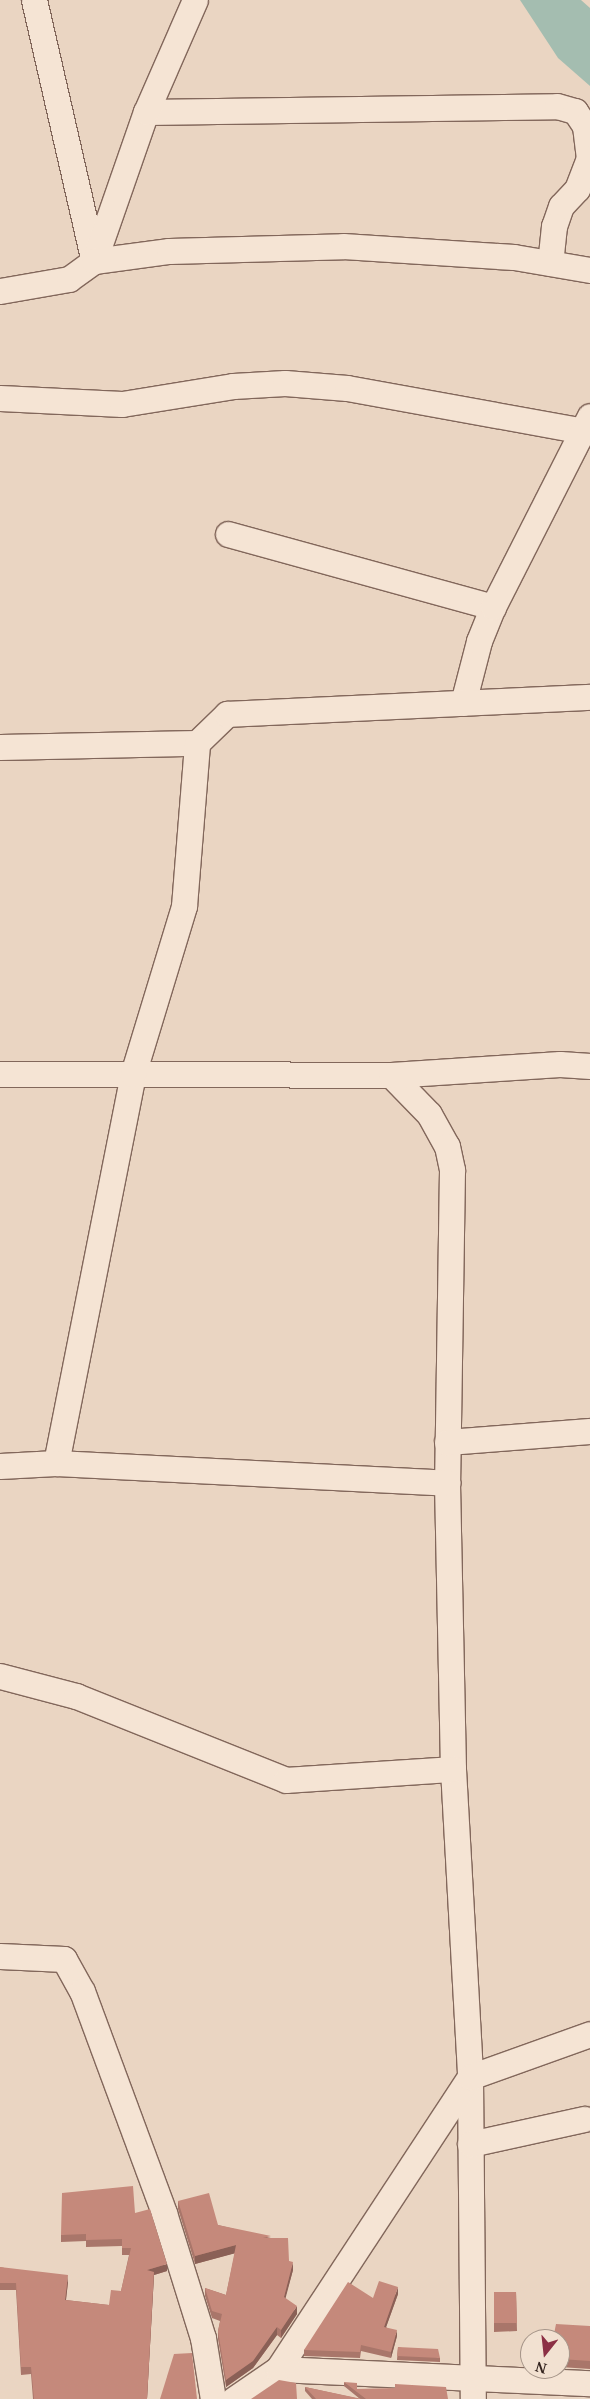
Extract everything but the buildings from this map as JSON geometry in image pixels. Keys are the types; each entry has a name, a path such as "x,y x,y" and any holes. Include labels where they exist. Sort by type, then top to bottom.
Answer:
{"street":[{"path":"34,0 94,261"},
{"path":"94,261 146,112 195,0"},
{"path":"146,112 557,106 575,111 585,126 589,158 577,189 561,206 554,226 550,263"},
{"path":"0,291 69,279 94,261 169,251 343,246 514,257 590,270"},
{"path":"0,398 122,404 233,386 285,383 347,388 588,426 493,607 479,642 463,703"},
{"path":"228,534 493,607"},
{"path":"56,1463 133,1074 184,906 197,743 227,714 590,696"},
{"path":"0,747 197,743"},
{"path":"0,1074 391,1075 560,1064 590,1066"},
{"path":"391,1075 429,1114 447,1146 452,1170 447,1483 453,1769 470,2077 472,2388"},
{"path":"447,1442 590,1431"},
{"path":"0,1466 56,1463 447,1483"},
{"path":"0,1676 76,1696 286,1780 453,1769"},
{"path":"0,1956 64,1959 82,1991 164,2213 203,2338 213,2399"},
{"path":"234,2399 278,2369 470,2077 590,2034"},
{"path":"470,2144 584,2119"},
{"path":"278,2369 472,2388 590,2383"}],"shaded area":[{"path":"520,0 581,0 590,8 590,86 558,58"}]}
